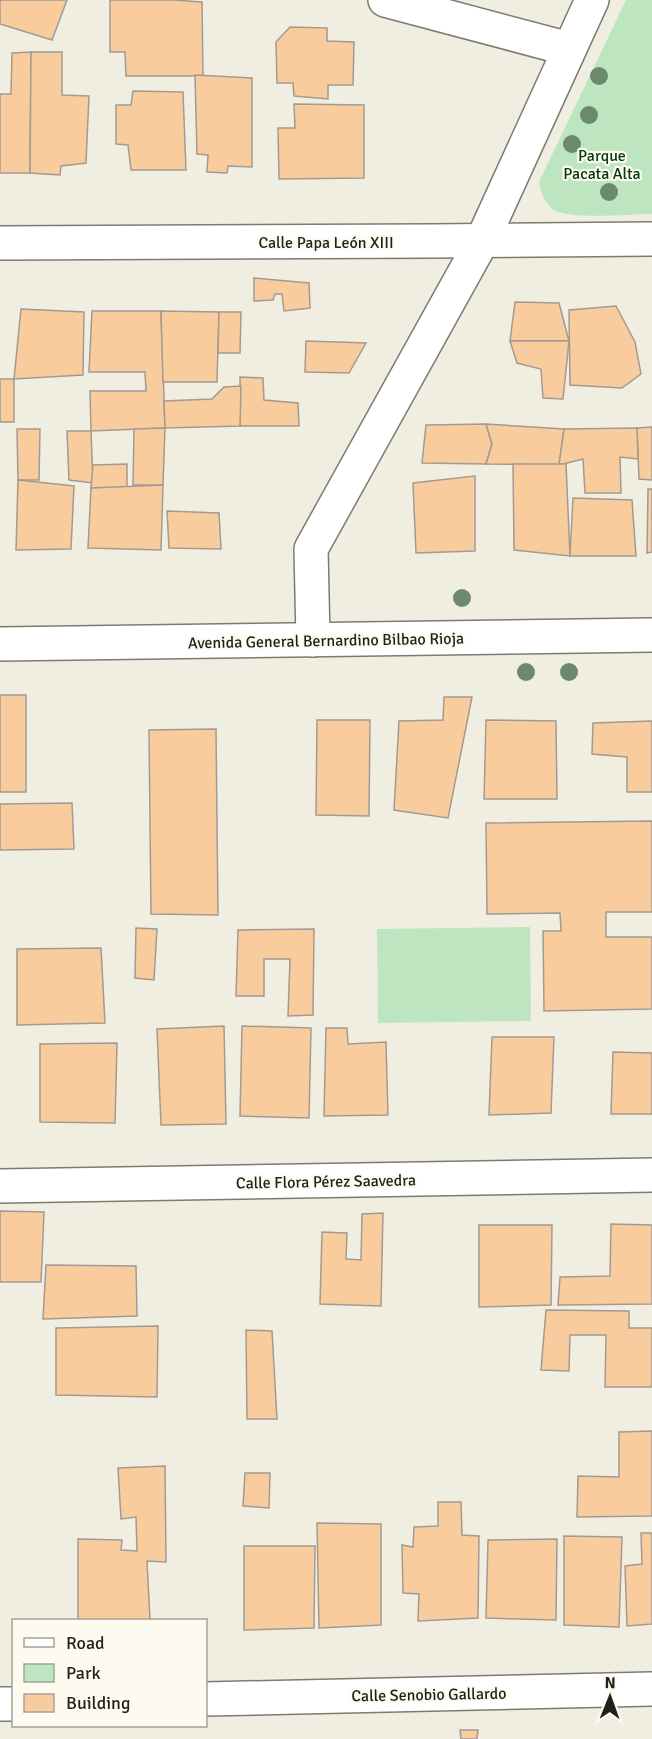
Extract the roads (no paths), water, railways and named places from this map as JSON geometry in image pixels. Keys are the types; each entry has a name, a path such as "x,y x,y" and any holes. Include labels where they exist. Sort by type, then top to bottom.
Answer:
{"street":[{"path":"385,0 569,50"},
{"path":"313,640 310,549 482,241 592,0"},
{"name":"Calle Papa León XIII","path":"0,243 652,239"},
{"name":"Avenida General Bernardino Bilbao Rioja","path":"0,644 652,635"},
{"name":"Calle Flora Pérez Saavedra","path":"0,1186 652,1175"},
{"name":"Calle Senobio Gallardo","path":"207,1700 652,1689"}],"park label":[{"name":"Parque Pacata Alta","path":"602,164"}]}
